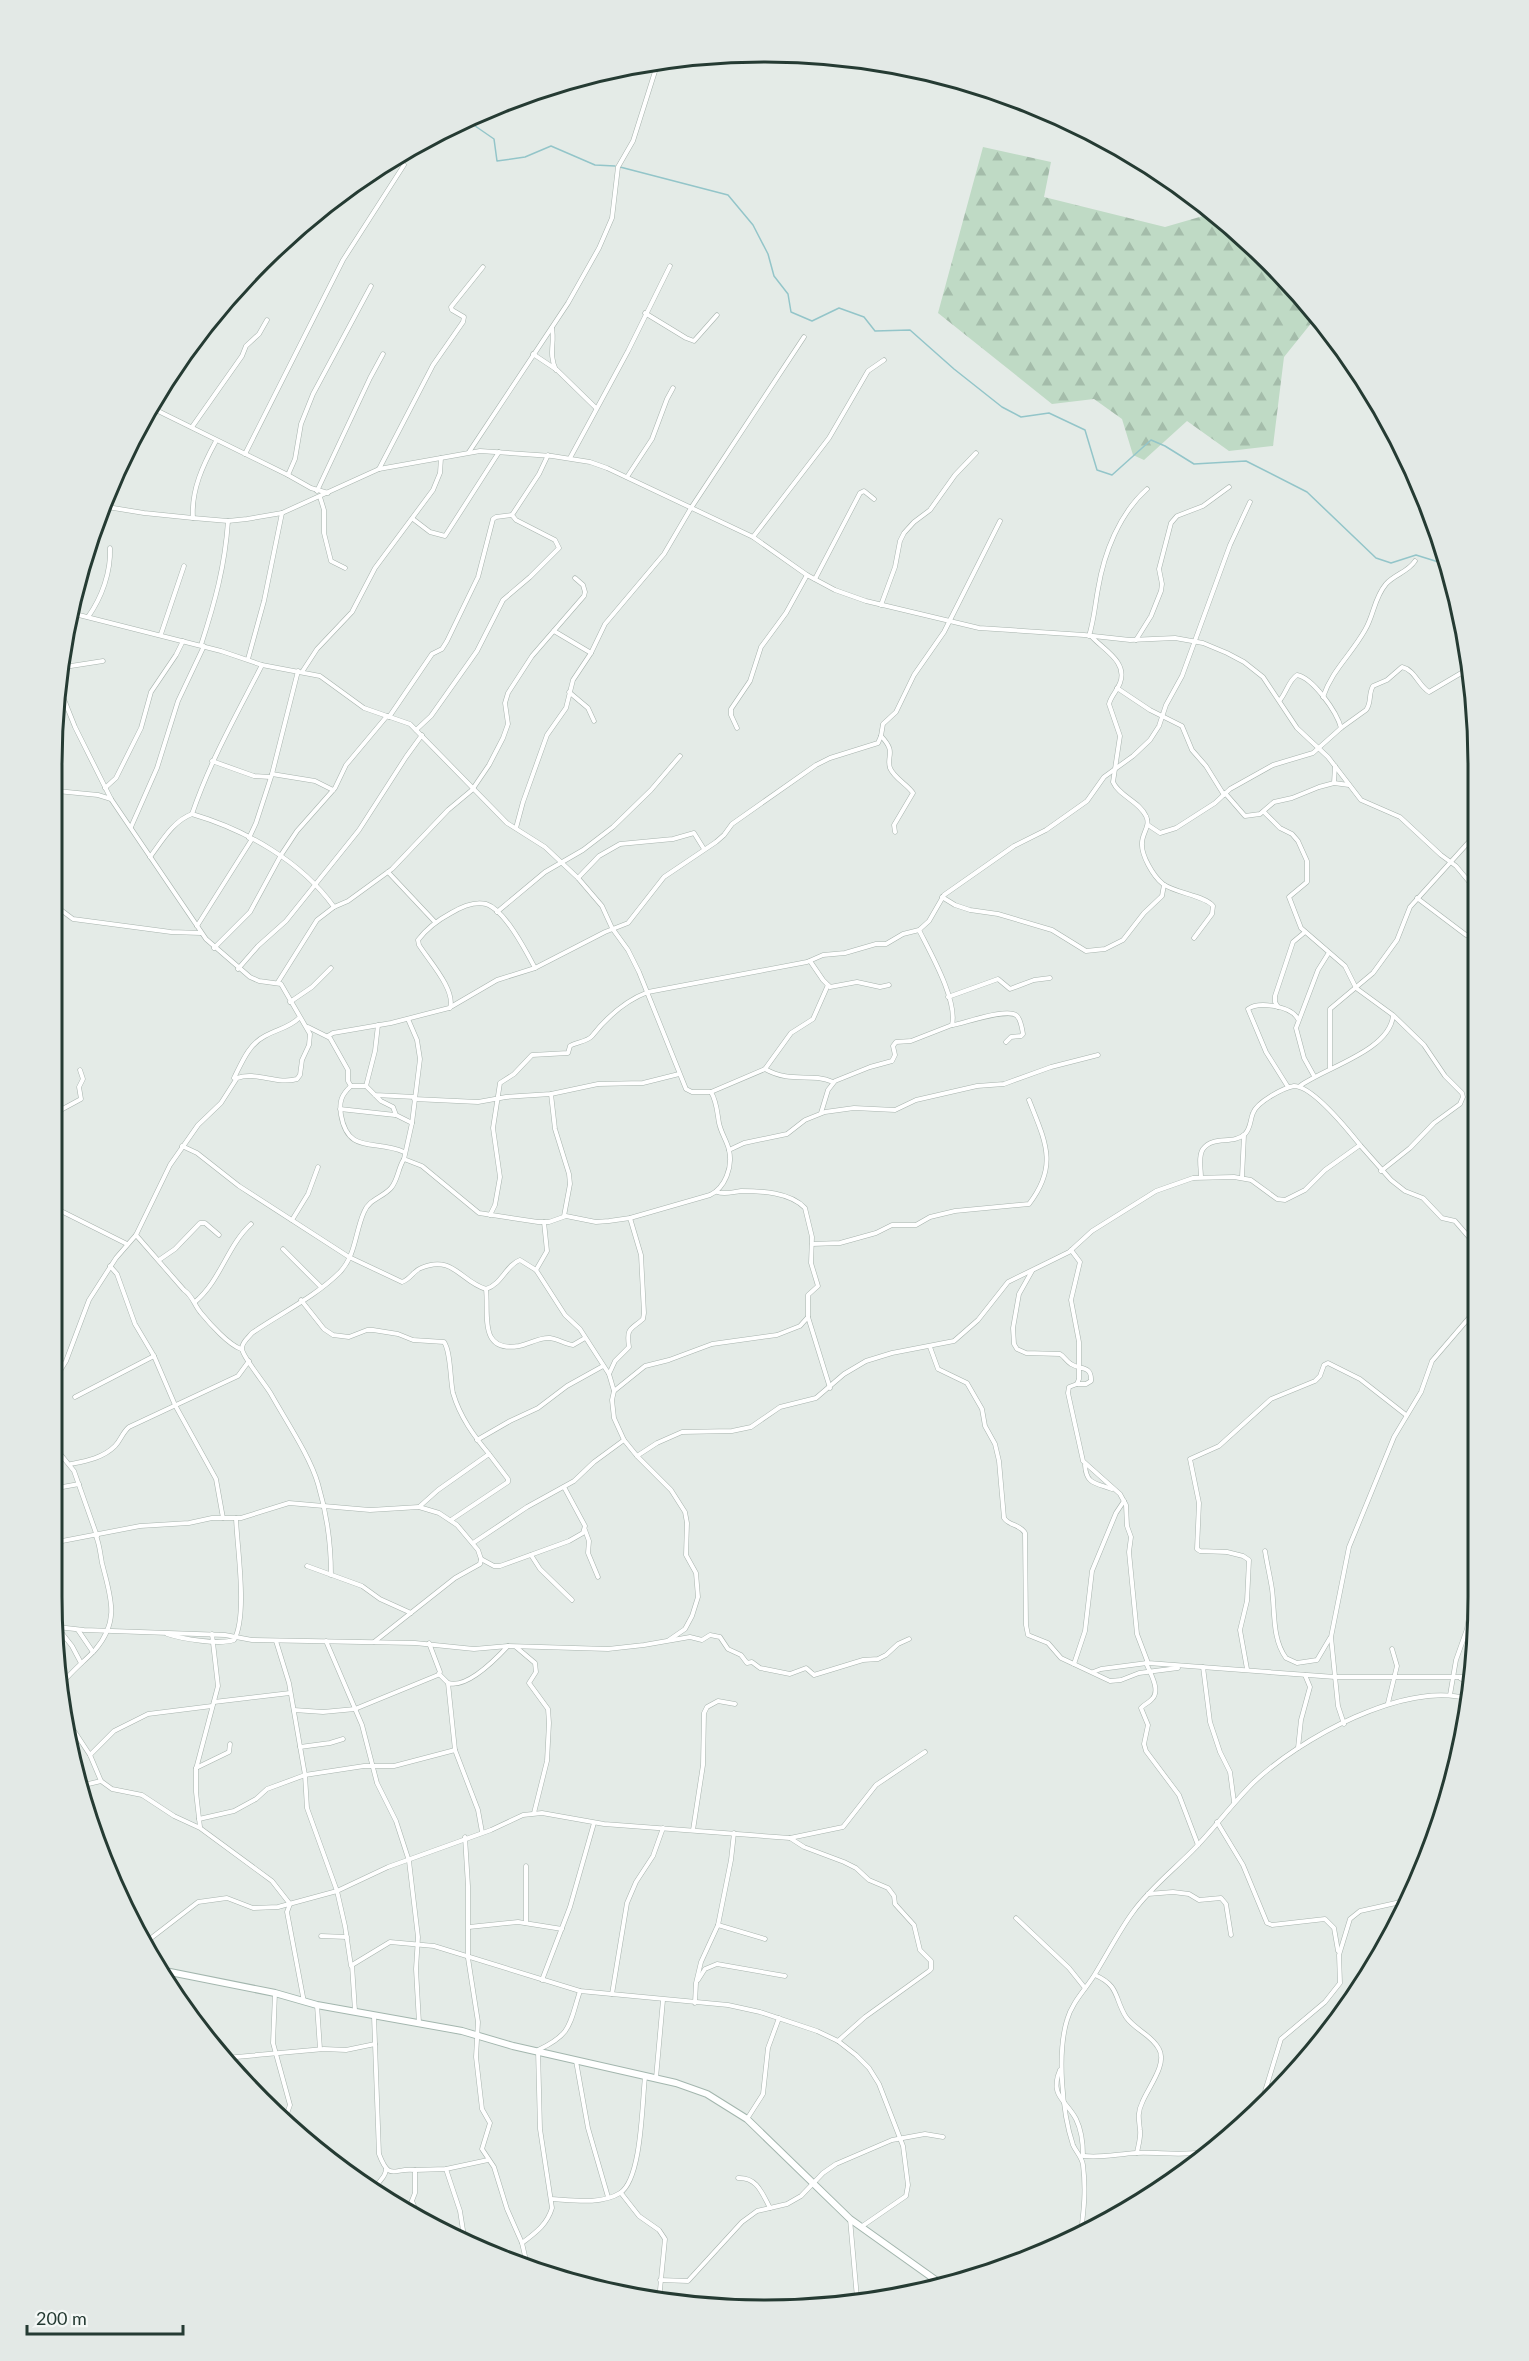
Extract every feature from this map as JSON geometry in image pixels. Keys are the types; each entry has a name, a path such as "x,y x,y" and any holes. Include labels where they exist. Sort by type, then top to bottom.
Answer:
{"street":[{"path":"469,452 585,276 612,218 618,167 633,141 655,71"},
{"path":"245,454 343,260 404,165"},
{"path":"570,458 628,351 670,266"},
{"path":"379,469 433,364 463,322 464,317 451,307 483,267"},
{"path":"288,475 296,459 301,424 313,394 371,286"},
{"path":"645,313 694,341 717,315"},
{"path":"192,427 242,356 246,346 259,334 267,320"},
{"path":"552,326 553,339 550,353 557,370"},
{"path":"516,828 522,802 547,735 566,708 573,680 591,653 605,624 664,554 691,508 804,337"},
{"path":"317,491 369,378 384,354"},
{"path":"532,354 557,370 596,408"},
{"path":"753,537 829,438 868,371 884,360"},
{"path":"627,477 652,439 673,388"},
{"path":"157,411 317,491 329,493"},
{"path":"193,518 193,492 216,441"},
{"path":"110,508 228,521 282,513 379,469 469,452 570,458 607,468 753,537 807,575 835,590 880,605 991,630 1136,640 1162,638 1195,642 1221,650 1250,666 1263,677 1297,728 1335,766 1365,803 1400,817 1456,866 1468,880"},
{"path":"413,519 430,532 445,536 499,452"},
{"path":"880,605 895,567 900,541 904,533 930,510 955,476 976,453"},
{"path":"214,948 250,912 297,831 333,790 346,765 388,717 432,654 442,649 478,577 493,519 512,515 548,456"},
{"path":"197,926 250,838 271,776 300,672 317,649 352,612 375,568 413,519 438,480 441,458"},
{"path":"1136,640 1151,616 1161,591 1159,569 1171,523 1177,516 1203,506 1229,487"},
{"path":"1090,636 1100,580 1114,533 1133,503 1147,489"},
{"path":"815,579 860,493 864,491 874,500"},
{"path":"320,496 327,550 331,561 345,568"},
{"path":"490,1215 495,1204 500,1176 493,1128 500,1083 513,1074 529,1057 568,1053 570,1046 591,1037 596,1029 624,1004 648,992 810,961 822,955 845,953 876,944 886,944 903,934 919,930 929,921 942,897 1018,843 1046,830 1087,801 1104,777 1134,756 1150,740 1195,642 1230,545 1250,502"},
{"path":"248,659 264,601 282,513"},
{"path":"416,730 431,716 477,651 503,600 530,577 559,546 539,531 516,520 512,515"},
{"path":"131,826 157,768 178,701 203,646 219,590 228,521"},
{"path":"328,1036 449,1008 498,980 535,968 632,919 664,877 724,835 732,824 810,769 830,758 878,743 882,736 884,722 896,712 914,675 950,621 1000,521"},
{"path":"88,617 104,585 111,561 110,548"},
{"path":"1323,698 1336,669 1364,632 1377,595 1387,584 1409,569 1415,561"},
{"path":"160,634 184,566"},
{"path":"737,728 731,715 731,708 750,681 761,647 778,625 807,575"},
{"path":"278,982 317,920 388,872 448,810 472,790 489,765 503,738 508,724 505,703 508,693 532,656 585,592 583,585 575,578"},
{"path":"78,615 183,640 262,665 320,676 364,708 405,721 422,735 472,790 507,823 545,848 578,878 602,906 612,928 628,950 648,992 679,1074 688,1091 711,1092 765,1069 791,1033 813,1019 828,985"},
{"path":"555,631 591,653"},
{"path":"1090,636 1119,664 1122,674 1109,704 1120,732 1114,785 1143,811 1148,825 1155,831 1166,832 1273,765 1305,756 1318,748 1369,707 1369,693 1373,686 1387,680 1402,667 1411,671 1429,692 1461,673"},
{"path":"105,788 116,778 141,728 150,692 183,640"},
{"path":"69,666 103,661"},
{"path":"150,857 171,829 181,819 192,814 212,761 262,665"},
{"path":"1280,700 1297,675 1310,681 1333,711 1341,728"},
{"path":"1117,688 1162,717 1182,726 1192,750 1243,815 1258,815 1274,802 1334,783 1349,785"},
{"path":"570,692 588,708 594,721"},
{"path":"65,702 111,799 201,933 238,969 255,979 278,982"},
{"path":"238,969 258,946 286,921 359,830 422,735"},
{"path":"882,736 892,753 890,766 892,772 914,794 894,825 895,832"},
{"path":"497,912 544,872 583,850 627,814 680,756"},
{"path":"212,761 254,776 315,781 333,790"},
{"path":"1334,783 1335,766"},
{"path":"62,791 98,795 111,799"},
{"path":"1264,812 1280,828 1294,836 1305,854 1307,882 1289,897 1299,926 1328,954 1347,968 1356,988 1393,1015 1424,1045 1444,1076 1461,1091 1463,1097 1460,1104 1442,1116 1410,1148 1381,1171"},
{"path":"192,814 250,838 281,855 315,884 334,907"},
{"path":"1148,825 1142,842 1143,850 1153,872 1164,885 1190,896 1206,899 1213,906 1212,914 1194,938"},
{"path":"578,878 599,856 620,844 673,839 694,834 704,849"},
{"path":"1330,1068 1329,1011 1373,973 1390,951 1401,931 1405,915 1417,898 1468,843"},
{"path":"388,872 435,922"},
{"path":"942,897 959,907 1017,919 1036,927 1052,930 1086,951 1105,949 1123,940 1161,896 1164,885"},
{"path":"1417,898 1468,935"},
{"path":"449,1008 452,1000 449,990 418,943 419,938 435,922 470,904 486,904 497,912 508,924 535,968"},
{"path":"62,911 73,919 171,932 201,933"},
{"path":"919,930 935,962 948,998 952,1025"},
{"path":"1278,1007 1275,996 1293,942 1305,932"},
{"path":"1314,1076 1304,1058 1296,1030 1298,1018 1320,966 1328,954"},
{"path":"810,961 828,985 838,987 857,982 880,987 889,985"},
{"path":"290,1002 312,987 331,968"},
{"path":"948,998 998,978 1010,989 1034,980 1050,978"},
{"path":"233,1082 237,1078 249,1075 288,1080 297,1079 300,1076 310,1034 278,982"},
{"path":"1288,1087 1268,1057 1248,1011 1249,1007 1256,1005 1278,1007 1294,1012 1298,1018"},
{"path":"821,1113 828,1090 834,1082 870,1067 892,1061 895,1043 911,1041 952,1025 1005,1013 1014,1014 1019,1018 1023,1034 1011,1037 1006,1042"},
{"path":"1300,1086 1314,1076 1378,1042 1389,1029 1393,1015"},
{"path":"62,1368 89,1300 111,1266 136,1235 160,1183 182,1146 204,1119 221,1103 252,1046 266,1035 291,1025 299,1018"},
{"path":"242,1349 252,1333 321,1287 339,1272 357,1241 363,1213 368,1205 394,1184 404,1159 412,1123 420,1050 408,1019"},
{"path":"366,1086 375,1051 378,1025"},
{"path":"307,1027 328,1036 348,1070 348,1081 351,1086"},
{"path":"729,1150 744,1143 787,1134 805,1120 821,1113 854,1108 895,1110 916,1100 977,1086 1004,1084 1051,1067 1098,1054"},
{"path":"765,1069 786,1078 821,1078 834,1082"},
{"path":"62,1109 81,1099 80,1088 83,1079 80,1070"},
{"path":"375,1095 460,1103 551,1094 589,1085 643,1083 679,1074"},
{"path":"395,1115 393,1107 381,1101 366,1086 351,1086 341,1096 340,1109 345,1131 352,1140 383,1145 404,1152"},
{"path":"1201,1177 1201,1154 1204,1148 1210,1143 1234,1140 1244,1135 1250,1128 1254,1110 1259,1103 1288,1087 1300,1086 1307,1089 1336,1118 1381,1171 1405,1191 1423,1198 1442,1218 1455,1221 1468,1237"},
{"path":"711,1092 729,1150 728,1172 717,1192"},
{"path":"551,1094 555,1129 568,1167 570,1184 564,1216"},
{"path":"812,1244 840,1243 872,1234 892,1225 916,1225 930,1217 955,1211 1029,1204 1044,1180 1048,1157 1046,1144 1029,1100"},
{"path":"340,1109 395,1115 412,1123"},
{"path":"1242,1177 1244,1135"},
{"path":"637,1456 657,1443 682,1432 732,1431 751,1427 780,1407 816,1398 844,1374 866,1361 960,1338 978,1320 1008,1282 1071,1250 1092,1231 1156,1191 1181,1181 1201,1177 1242,1177 1260,1185 1276,1199 1285,1200 1305,1190 1325,1170 1360,1145"},
{"path":"182,1146 349,1257 402,1282 420,1268 446,1265 455,1268 476,1285 486,1289"},
{"path":"404,1159 422,1166 474,1210 490,1215 544,1222 564,1216 596,1222 630,1218 717,1192 722,1194 742,1191 773,1193 798,1203 805,1208 811,1227 811,1263 818,1286 808,1295 808,1317 830,1388"},
{"path":"292,1220 308,1194 318,1167"},
{"path":"62,1212 127,1244"},
{"path":"609,1374 615,1361 629,1347 627,1334 629,1330 643,1319 644,1313 641,1255 630,1218"},
{"path":"536,1270 547,1251 544,1222"},
{"path":"159,1260 175,1249 200,1223 205,1223 219,1235"},
{"path":"195,1302 218,1274 237,1239 251,1224"},
{"path":"136,1235 195,1302 206,1319 230,1343 242,1349 266,1385 319,1485 330,1534 331,1575"},
{"path":"283,1249 321,1287"},
{"path":"1071,1250 1080,1262 1071,1300 1079,1342 1077,1384"},
{"path":"486,1289 497,1283 518,1260 526,1262 536,1270 565,1315 575,1322 609,1374 614,1391 612,1408 624,1440 671,1490 685,1512 686,1555 696,1573 697,1604 682,1632 666,1641"},
{"path":"111,1266 117,1274 135,1324 154,1356 175,1405 216,1479 223,1518"},
{"path":"1032,1270 1019,1294 1013,1333 1015,1346 1021,1351 1033,1354 1060,1354 1072,1365 1089,1371 1091,1378 1088,1383 1070,1386 1068,1393 1085,1464 1085,1476 1115,1490"},
{"path":"486,1289 488,1328 493,1341 499,1345 518,1346 548,1337 573,1345 585,1338"},
{"path":"301,1300 324,1329 333,1335 349,1337 373,1330 398,1334 413,1340 444,1342 448,1352 448,1363 457,1406 477,1440 508,1479 508,1482 451,1520"},
{"path":"614,1391 645,1366 712,1344 777,1335 800,1326 808,1317"},
{"path":"1265,1551 1272,1588 1273,1619 1286,1659 1297,1663 1317,1660 1330,1637 1349,1547 1374,1483 1406,1415 1421,1392 1432,1360 1468,1319"},
{"path":"930,1347 938,1369 965,1382 972,1392 982,1409 985,1426 998,1452 1004,1518 1019,1526 1025,1533 1028,1635 1046,1641 1058,1656 1105,1680 1114,1682 1150,1671 1184,1666"},
{"path":"75,1397 154,1356"},
{"path":"70,1464 104,1454 116,1445 123,1432 238,1376 249,1362"},
{"path":"1247,1669 1240,1630 1247,1601 1249,1560 1235,1554 1197,1549 1199,1503 1190,1459 1219,1446 1271,1399 1316,1381 1324,1365 1328,1363 1360,1379 1406,1415"},
{"path":"477,1440 538,1408 567,1386 603,1366"},
{"path":"473,1543 526,1507 564,1487 624,1440"},
{"path":"418,1507 489,1454"},
{"path":"62,1455 70,1464 79,1484 100,1545 113,1604 106,1631 93,1652 67,1679"},
{"path":"1085,1464 1124,1500 1131,1537 1129,1552 1137,1634 1155,1693 1154,1698 1141,1708 1148,1725 1145,1748 1155,1765 1179,1795 1198,1845"},
{"path":"62,1487 79,1484"},
{"path":"564,1487 585,1529 589,1541 588,1553 598,1578"},
{"path":"1074,1664 1084,1631 1092,1570 1116,1513 1124,1500"},
{"path":"62,1541 140,1526 236,1518 257,1514 289,1503 324,1508 370,1510 418,1507 429,1509 451,1520 473,1543 482,1559 497,1566 578,1538 585,1529"},
{"path":"164,1632 182,1638 230,1642 236,1636 240,1614 240,1588 236,1518"},
{"path":"531,1555 540,1569 572,1600"},
{"path":"373,1642 455,1578 476,1567 482,1559"},
{"path":"307,1566 362,1586 380,1599 411,1613"},
{"path":"63,1628 212,1634 252,1640 429,1644 474,1649 516,1646 608,1649 693,1637 702,1640 710,1635 717,1636 731,1651 741,1655 747,1664 752,1662 757,1667 790,1674 806,1668 814,1675 847,1667 862,1660 878,1659 909,1639"},
{"path":"78,1630 93,1652"},
{"path":"1450,1695 1457,1652 1467,1630"},
{"path":"63,1634 81,1663"},
{"path":"200,1828 196,1769 218,1678 212,1634"},
{"path":"1330,1637 1338,1706 1344,1724"},
{"path":"325,1640 366,1737 381,1793 399,1828 410,1861 414,1884 418,1946 416,1979 419,2023"},
{"path":"276,1641 285,1666 294,1710 305,1775 307,1808 337,1891 347,1937 355,2012"},
{"path":"429,1644 440,1670 439,1674 448,1683 457,1684 472,1678 508,1646"},
{"path":"516,1646 535,1663 536,1672 530,1683 549,1714 547,1761 534,1813"},
{"path":"1388,1704 1395,1676 1396,1661 1392,1649"},
{"path":"1093,1672 1147,1663 1335,1677 1462,1677"},
{"path":"1203,1667 1210,1722 1220,1752 1230,1772 1234,1803"},
{"path":"294,1710 323,1712 355,1709 439,1674"},
{"path":"1298,1748 1300,1720 1310,1687 1304,1674"},
{"path":"448,1683 455,1750 478,1810 482,1832"},
{"path":"90,1755 114,1731 148,1714 290,1693"},
{"path":"1083,2165 1074,2146 1065,2105 1062,2067 1067,2018 1132,1912 1147,1894 1198,1845 1234,1803 1268,1771 1298,1748 1388,1704 1419,1697 1450,1695 1460,1697"},
{"path":"693,1830 703,1765 704,1713 707,1707 718,1701 735,1704"},
{"path":"75,1732 90,1755 101,1780 115,1790 142,1795 174,1816 200,1828 272,1881 290,1904"},
{"path":"300,1747 343,1739"},
{"path":"196,1769 229,1752 230,1744"},
{"path":"199,1819 234,1811 256,1799 267,1789 305,1775 372,1766 394,1766 455,1750"},
{"path":"151,1938 193,1904 204,1900 227,1898 264,1909 290,1904 337,1891 388,1867 410,1861 515,1817 534,1813 594,1823 790,1838 843,1827 876,1785 925,1752"},
{"path":"87,1784 101,1780"},
{"path":"1217,1822 1243,1865 1267,1923 1272,1925 1325,1919 1334,1928 1339,1955 1340,1983 1325,2002 1281,2039 1265,2090"},
{"path":"542,1980 562,1929 594,1823"},
{"path":"612,1994 627,1903 636,1882 653,1856 663,1828"},
{"path":"695,2003 696,1983 701,1962 718,1925 734,1833"},
{"path":"465,1838 468,1875 468,1958 477,2012 476,2056 483,2112 490,2123 482,2149 494,2167 507,2210 522,2243 525,2257"},
{"path":"790,1838 804,1847 856,1868 869,1880 888,1888 893,1894 894,1904 914,1925 920,1950 931,1961 931,1969 865,2017 838,2042"},
{"path":"526,1866 526,1923"},
{"path":"1147,1894 1173,1892 1189,1893 1199,1900 1221,1898 1226,1904 1231,1935"},
{"path":"1339,1955 1346,1928 1355,1913 1397,1903"},
{"path":"290,1904 287,1912 304,2001"},
{"path":"1016,1918 1069,1968 1085,1988"},
{"path":"469,1927 526,1923 562,1929"},
{"path":"718,1925 765,1940"},
{"path":"321,1936 347,1937"},
{"path":"351,1968 353,1963 386,1943 397,1941 418,1946 434,1946 580,1991 728,2005 779,2018 838,2042 864,2062 873,2073 884,2096 900,2138 908,2192 903,2199 861,2228"},
{"path":"696,1983 705,1969 717,1964 785,1976"},
{"path":"171,1972 275,1993 317,2005 477,2036 656,2078 701,2091 747,2119 850,2219 934,2279"},
{"path":"1095,1975 1110,1983 1127,2018 1161,2050 1161,2063 1140,2109 1140,2136 1137,2153"},
{"path":"538,2050 557,2041 567,2031 580,1991"},
{"path":"275,1993 272,2034 290,2105 287,2113"},
{"path":"656,2078 663,2000"},
{"path":"317,2005 320,2049"},
{"path":"374,2015 378,2140 386,2169 385,2176 378,2184"},
{"path":"747,2119 763,2094 768,2048 779,2018"},
{"path":"234,2057 320,2049 346,2050 375,2044"},
{"path":"522,2243 543,2225 552,2208 540,2129 538,2050"},
{"path":"575,2059 588,2128 608,2197"},
{"path":"551,2199 584,2200 621,2193 630,2178 638,2152 645,2076"},
{"path":"1065,2105 1080,2128 1084,2156 1086,2208 1083,2223"},
{"path":"660,2280 688,2281 742,2222 757,2211 792,2202 836,2164 885,2142 900,2138 925,2134 943,2137"},
{"path":"1084,2156 1193,2153"},
{"path":"386,2169 398,2173 408,2169 446,2169 488,2160"},
{"path":"446,2169 460,2211 463,2231"},
{"path":"414,2205 412,2201 416,2189 415,2170"},
{"path":"738,2178 748,2178 754,2181 770,2208"},
{"path":"621,2193 639,2216 659,2230 665,2239 659,2291"},
{"path":"850,2219 857,2293"}],"green space":[{"path":"983,147 1051,162 1044,197 1165,227 1203,216 1262,267 1311,323 1284,357 1273,446 1229,451 1187,421 1144,460 1133,455 1122,419 1094,399 1052,404 938,313"}],"waterway":[{"path":"474,125 494,139 497,161 525,157 551,146 595,165 615,166"},
{"path":"620,167 728,195 753,225 768,254 774,276 788,294 791,312 812,321 839,308 864,317 875,331 910,330 1002,407 1021,417 1049,413 1085,430 1097,470 1112,475 1151,440 1194,464 1246,461 1307,492 1376,558 1391,563 1416,555 1437,562"}]}
